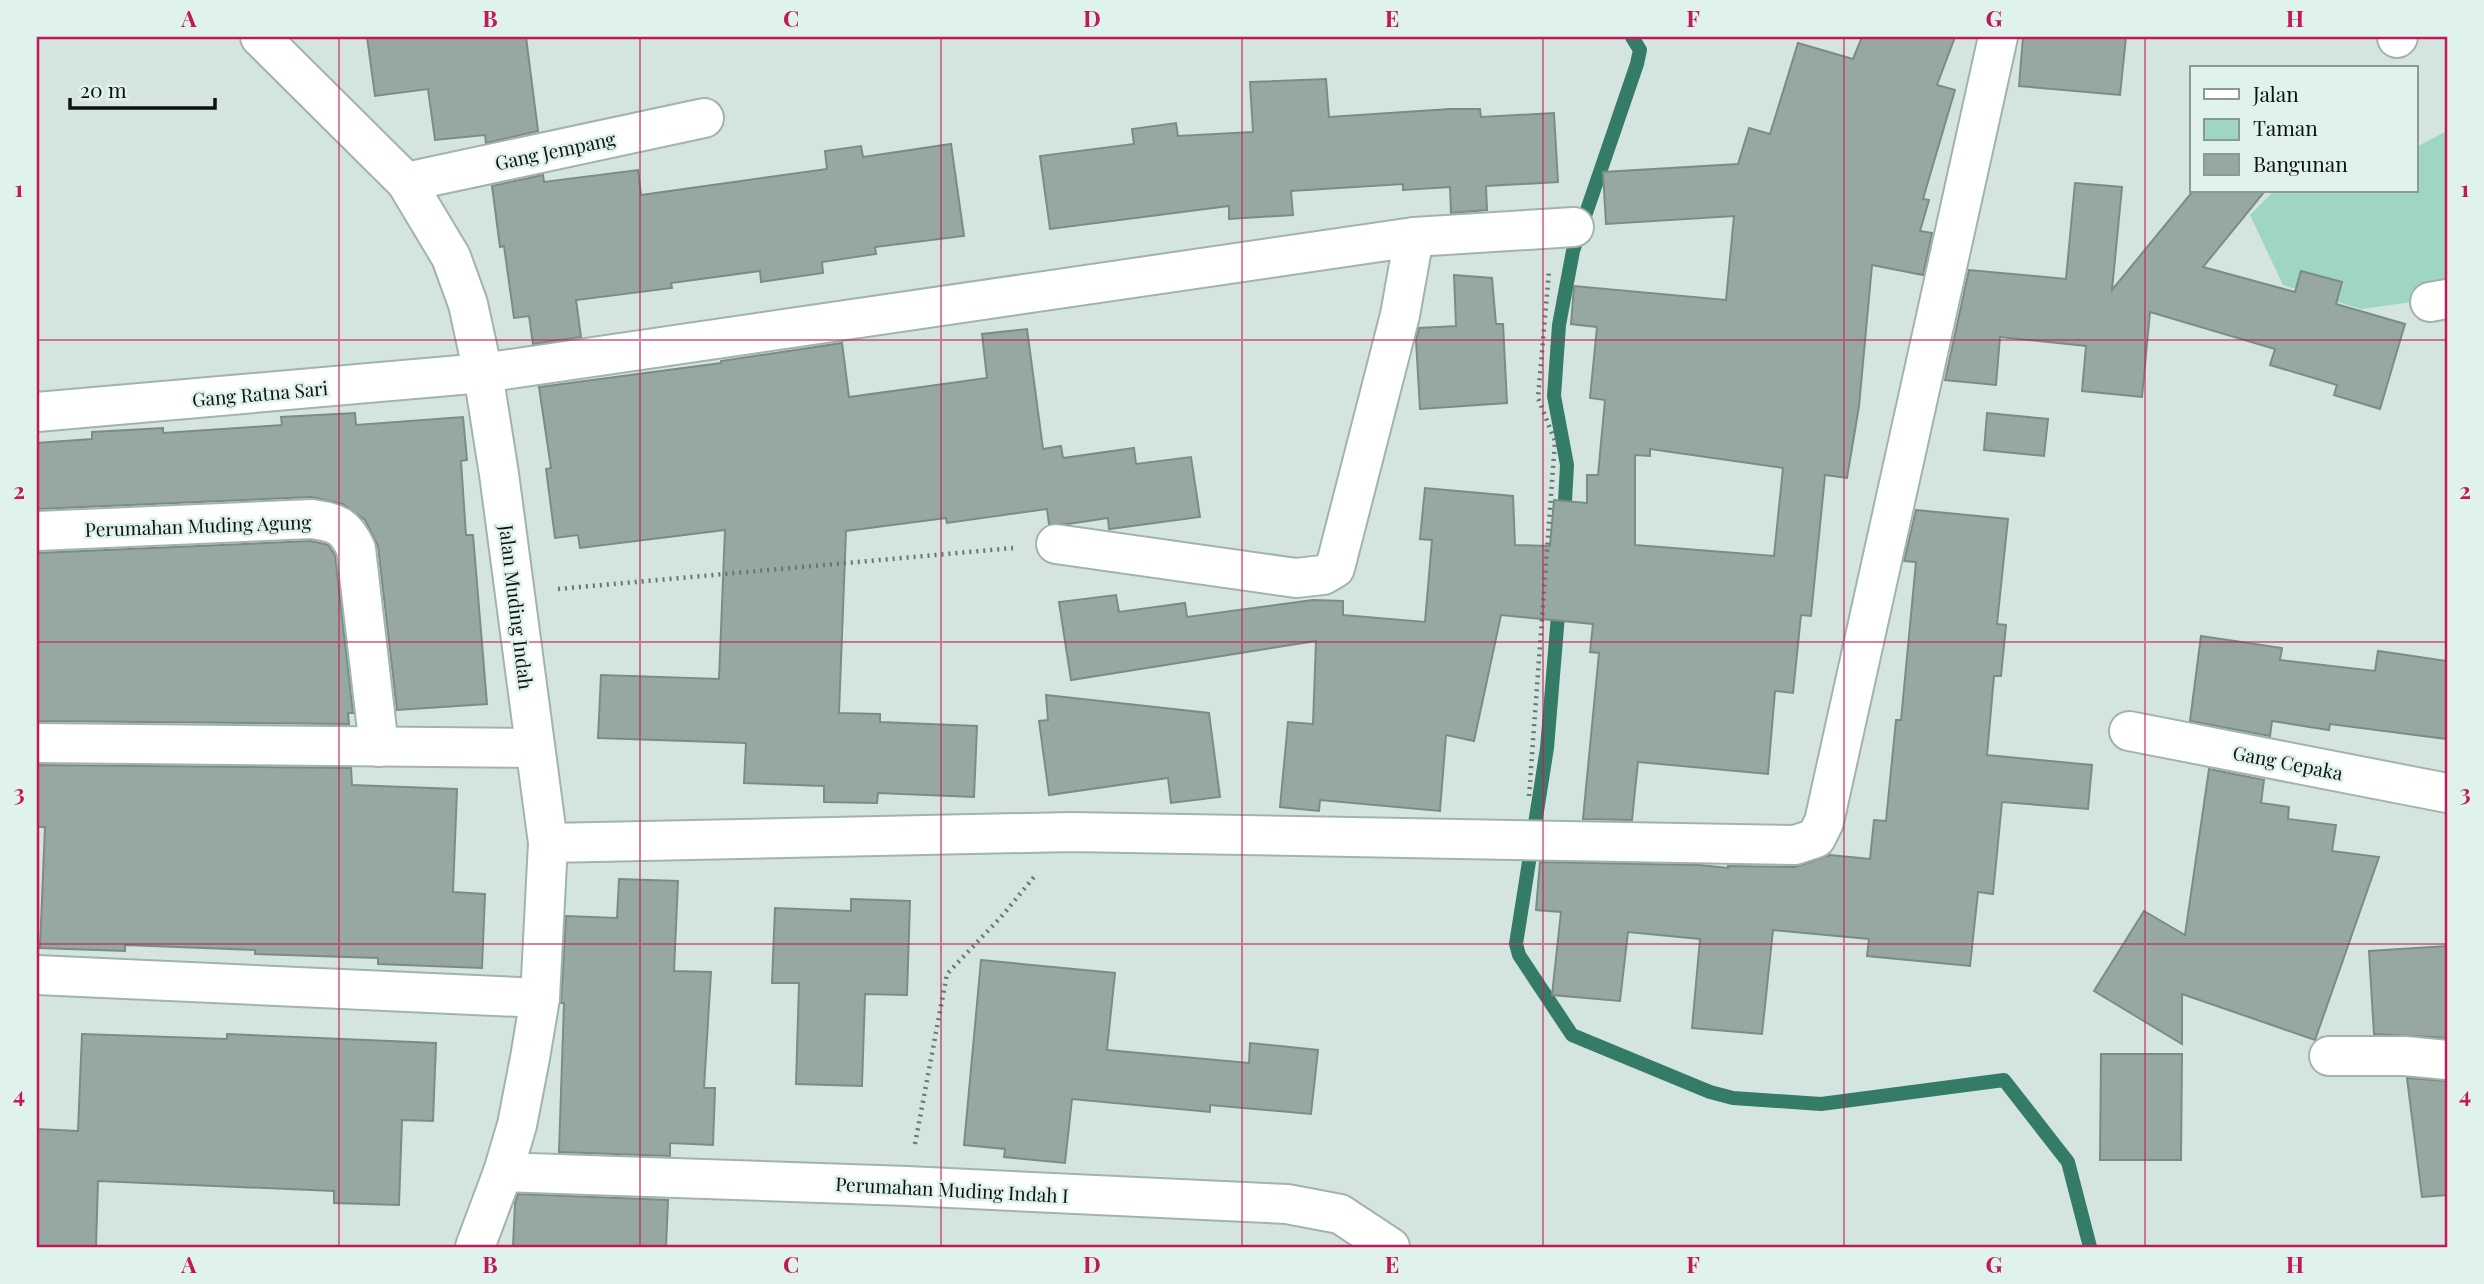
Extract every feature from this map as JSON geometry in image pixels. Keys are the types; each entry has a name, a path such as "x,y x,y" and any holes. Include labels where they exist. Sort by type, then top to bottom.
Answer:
{"street":[{"name":"Jalan Muding Indah","path":"260,37 405,182 451,257 468,304 483,373 548,843 540,999 517,1125 475,1247"},
{"path":"548,843 1071,832 1795,845 1816,838 1820,831 1998,37"},
{"name":"Gang Jempang","path":"405,182 704,118"},
{"name":"Gang Ratna Sari","path":"37,412 483,373 1414,237 1563,228"},
{"path":"1056,544 1296,578 1323,575 1335,568 1400,315 1414,237"},
{"name":"Perumahan Muding Agung","path":"37,531 312,519 332,522 349,533 356,549 379,747"},
{"name":"Gang Cepaka","path":"2129,731 2447,793"},
{"path":"37,743 536,748"},
{"path":"37,975 540,999"},
{"path":"2329,1056 2404,1056 2447,1060"},
{"name":"Perumahan Muding Indah I","path":"503,1172 907,1186 1287,1204 1339,1214 1390,1247"}],"path":[{"path":"1526,839 1555,441 1538,398 1563,228"},
{"path":"515,593 1056,544"},
{"path":"907,1186 947,974 1001,917 1071,832"}],"green space":[{"path":"2447,131 2447,297 2361,309 2283,285 2250,215 2273,192 2418,192 2418,146"}],"building":[{"path":"367,37 526,37 538,131 486,143 485,135 435,140 428,89 375,96"},
{"path":"1862,37 1955,37 1937,85 1955,90 1923,199 1929,200 1920,231 1932,233 1923,275 1872,265 1859,406 1847,478 1825,475 1811,616 1801,615 1793,693 1775,691 1768,774 1638,762 1632,820 1583,819 1599,653 1590,652 1593,624 1501,615 1474,741 1446,735 1440,811 1320,800 1319,811 1280,807 1288,722 1313,724 1316,641 1071,680 1059,602 1116,595 1119,612 1185,603 1187,617 1313,600 1343,601 1343,615 1425,622 1432,540 1420,539 1425,488 1513,496 1515,545 1550,546 1554,500 1587,503 1587,475 1598,475 1605,400 1590,398 1597,327 1571,324 1574,286 1726,300 1734,216 1606,224 1603,172 1738,164 1749,128 1770,134 1798,43 1853,59","holes":["1650,449 1783,468 1774,556 1635,545 1635,455 1650,456"]},
{"path":"2023,37 2126,37 2120,95 2019,86"},
{"path":"1326,79 1329,117 1450,109 1480,109 1481,117 1554,113 1558,182 1486,186 1487,210 1451,213 1450,187 1403,190 1403,184 1291,191 1293,215 1229,219 1229,206 1050,229 1040,156 1134,144 1132,129 1176,123 1178,136 1253,132 1250,82"},
{"path":"951,144 964,236 875,247 876,254 822,262 823,273 761,282 760,271 671,283 672,288 576,300 581,337 533,344 529,316 514,318 504,246 500,247 492,186 543,175 544,182 638,170 641,195 827,169 825,151 861,146 863,157"},
{"path":"2075,183 2122,187 2112,290 2192,192 2264,192 2203,267 2295,292 2301,271 2342,282 2336,304 2405,324 2380,409 2334,395 2337,385 2270,365 2275,349 2150,312 2142,397 2082,391 2086,346 2000,337 1996,385 1945,380 1969,270 2066,279"},
{"path":"1454,275 1492,278 1496,324 1503,324 1507,403 1420,409 1416,340 1419,328 1456,326"},
{"path":"1027,329 1043,449 1061,446 1063,458 1134,448 1136,464 1191,457 1200,517 1109,529 1108,518 1049,524 1047,509 947,523 946,518 846,531 839,713 880,714 880,722 977,726 974,797 878,793 877,803 824,802 824,786 744,783 746,743 598,738 601,675 719,679 725,530 580,548 578,535 555,538 546,469 551,468 539,387 721,363 842,343 849,397 987,378 982,334"},
{"path":"355,413 356,425 463,417 467,460 461,461 466,535 473,535 487,704 397,710 378,546 365,520 343,504 311,497 37,509 37,443 92,439 92,432 163,428 163,433 282,425 281,417"},
{"path":"1987,413 2048,419 2044,456 1984,450"},
{"path":"1916,510 2008,519 1997,624 2006,625 2001,676 1994,676 1987,755 2092,765 2088,809 2002,802 1993,894 1978,892 1970,966 1867,956 1869,939 1773,930 1762,1034 1692,1028 1700,939 1628,932 1620,1001 1552,995 1561,912 1536,910 1540,862 1700,865 1728,868 1795,867 1830,855 1870,859 1874,820 1886,821 1896,720 1901,720 1916,562 1904,561"},
{"path":"311,541 328,545 335,555 353,713 348,713 349,724 37,721 37,553"},
{"path":"2201,636 2282,648 2280,660 2375,671 2378,651 2447,661 2447,739 2330,724 2329,730 2272,721 2270,736 2190,721"},
{"path":"1046,695 1209,713 1220,797 1171,803 1168,778 1049,795 1039,721 1048,720"},
{"path":"37,765 351,768 352,785 457,789 453,892 485,894 482,968 378,964 378,958 255,954 255,950 125,945 125,951 40,948 45,827 37,827"},
{"path":"2209,769 2264,780 2261,803 2289,807 2288,819 2336,825 2332,851 2379,857 2315,1040 2182,994 2182,1044 2094,991 2144,911 2185,935"},
{"path":"619,879 678,881 674,971 711,972 704,1088 715,1088 713,1145 670,1143 670,1156 559,1152 564,1003 561,1003 566,916 617,918"},
{"path":"851,899 910,901 907,995 865,994 862,1086 796,1084 799,983 772,983 775,908 851,911"},
{"path":"2447,946 2447,1038 2374,1034 2369,951"},
{"path":"981,960 1115,973 1107,1050 1249,1063 1250,1043 1318,1050 1311,1114 1210,1105 1210,1112 1072,1099 1065,1163 1004,1157 1005,1149 964,1145"},
{"path":"82,1034 227,1039 227,1034 436,1043 433,1121 402,1120 399,1205 334,1203 334,1191 98,1181 96,1247 37,1247 37,1129 78,1131"},
{"path":"2101,1054 2182,1054 2181,1160 2100,1160"},
{"path":"2407,1078 2447,1081 2447,1195 2422,1197"},
{"path":"518,1194 668,1200 666,1247 513,1247 515,1203"}],"waterway":[{"path":"1564,519 1567,465 1554,396 1559,325 1573,251 1637,64 1640,50 1632,37"},
{"path":"1559,603 1547,748 1516,944 1519,955 1572,1035 1710,1092 1733,1098 1821,1104 2004,1080 2068,1162 2090,1247"}]}
